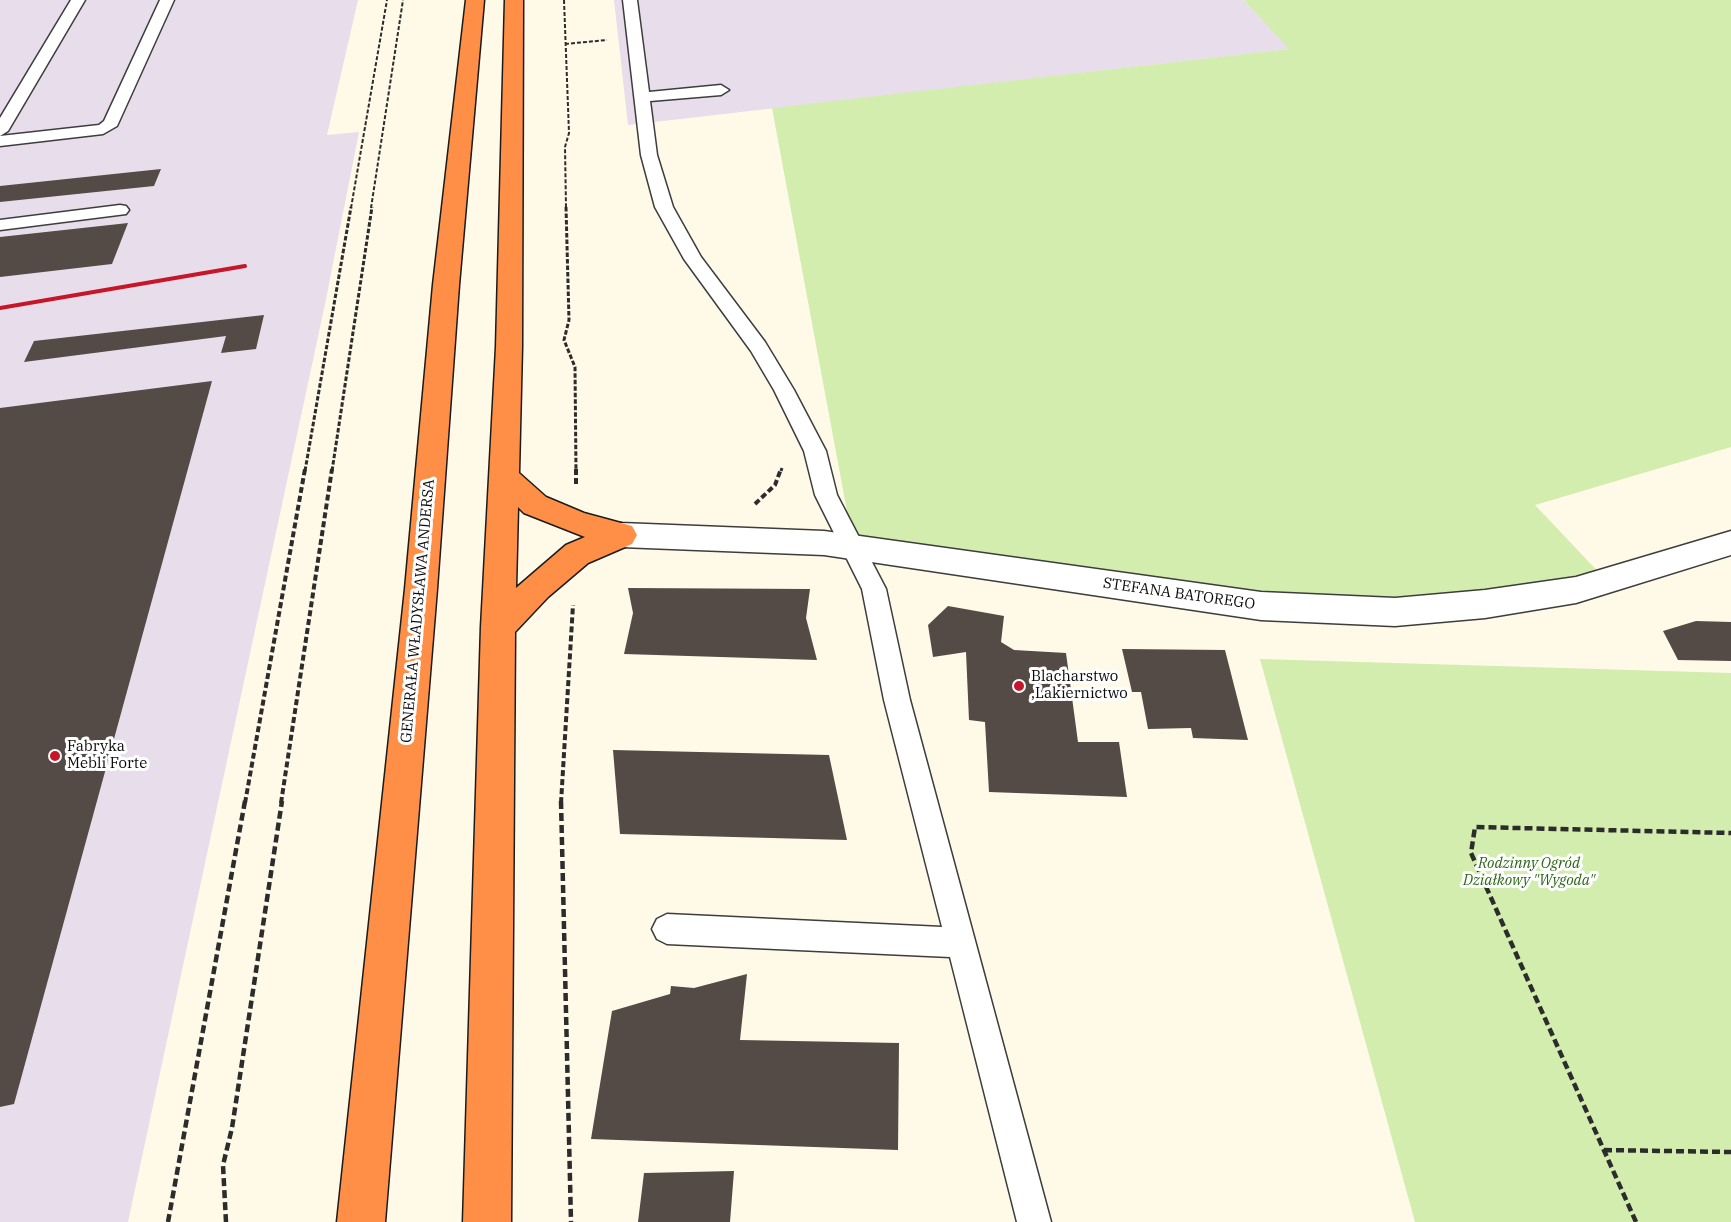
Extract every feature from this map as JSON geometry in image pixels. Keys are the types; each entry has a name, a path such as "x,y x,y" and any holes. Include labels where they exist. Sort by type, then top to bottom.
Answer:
{"highway":[{"name":"GENERAŁA WŁADYSŁAWA ANDERSA","path":"361,1222 474,1"},
{"path":"486,1222 498,627 509,347 514,1"},
{"path":"504,477 535,505 577,523 621,535"},
{"path":"498,627 537,588 577,554 621,535"}],"street":[{"name":"STEFANA BATOREGO","path":"621,535 824,543 1261,606 1395,612 1485,604 1576,590 1731,543"}],"lane":[{"path":"0,131 78,0"},
{"path":"0,141 88,132 103,129 111,123 167,0"},
{"path":"630,0 649,154 664,207 693,259 758,347 784,390 815,451 826,495 874,588 897,700 1034,1222"},
{"path":"643,98 721,90"},
{"path":"0,225 120,210"},
{"path":"667,929 962,943"}],"path":[{"path":"168,1222 281,607 387,0"},
{"path":"226,1222 223,1166 232,1128 403,0"},
{"path":"564,0 569,133 565,147 569,320 564,340 575,367 576,490"},
{"path":"566,44 634,37"},
{"path":"753,505 760,502 775,485 783,469 782,459 815,451"},
{"path":"571,1222 561,799 573,600"},
{"path":"1636,1222 1471,853 1474,827 1731,833"},
{"path":"1604,1150 1731,1152"}],"shaded area":[{"path":"0,0 358,0 327,135 359,132 325,304 128,1222 0,1222"},
{"path":"614,0 1244,0 1290,49 628,125"}],"green space":[{"path":"1244,0 1731,0 1731,447 1535,505 1605,579 1393,610 854,549 772,108 1289,49"},
{"name":"Rodzinny Ogród Działkowy \"Wygoda\"","path":"1260,659 1731,673 1731,1222 1415,1222"}],"building":[{"path":"161,169 154,186 0,202 0,186"},
{"path":"128,223 112,264 0,277 0,237"},
{"path":"264,315 256,349 221,353 226,336 24,362 34,341"},
{"name":"Fabryka Mebli Forte","path":"212,381 14,1104 0,1107 0,408"},
{"path":"628,588 810,589 806,618 817,660 624,654 633,613"},
{"name":"Blacharstwo ,Lakiernictwo","path":"948,606 1004,616 1001,642 1014,650 1066,653 1078,742 1119,742 1127,797 989,792 985,722 969,720 966,652 933,657 928,625"},
{"path":"1696,621 1731,622 1731,661 1678,660 1663,631"},
{"path":"1122,649 1225,650 1248,740 1193,738 1191,728 1148,729 1141,692 1132,692"},
{"path":"613,750 829,755 847,840 620,834"},
{"path":"747,974 740,1040 899,1043 898,1150 591,1139 612,1011 670,994 671,986 694,988"},
{"path":"734,1171 730,1222 638,1222 644,1173"}],"railway":[{"path":"0,308 245,266"}],"place":[{"name":"Blacharstwo ,Lakiernictwo","path":"1019,686"},
{"name":"Fabryka Mebli Forte","path":"55,756"}]}
